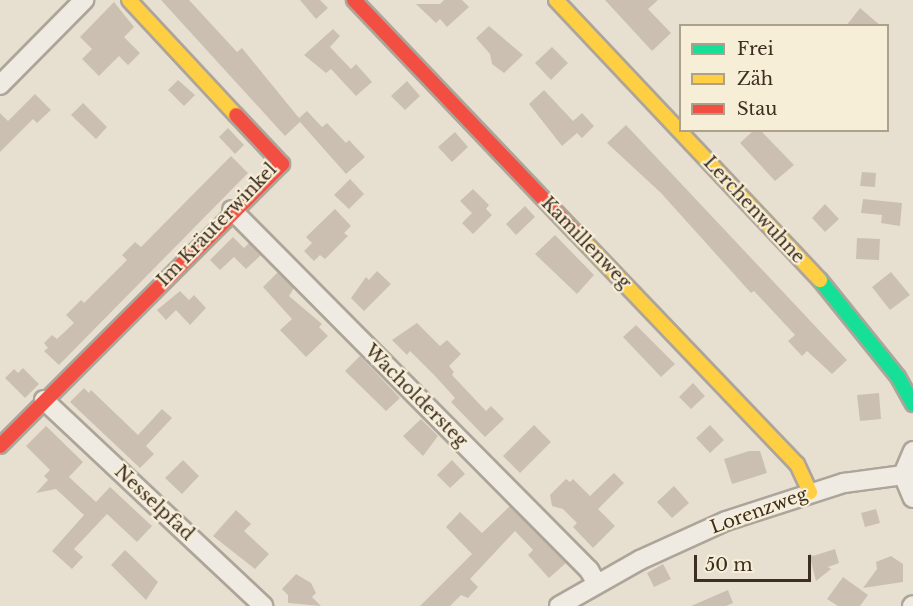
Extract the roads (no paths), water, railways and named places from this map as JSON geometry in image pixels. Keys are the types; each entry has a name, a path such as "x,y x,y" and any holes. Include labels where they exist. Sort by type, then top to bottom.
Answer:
{"street":[{"path":"0,85 84,0"},
{"name":"Im Kräuterwinkel","path":"0,446 232,210 282,164 129,0"},
{"name":"Kamillenweg","path":"354,0 797,464 810,492"},
{"name":"Lerchenwuhne","path":"556,0 679,130"},
{"name":"Lerchenwuhne","path":"680,132 837,298 898,377 913,404"},
{"name":"Wacholdersteg","path":"232,210 589,570 597,584"},
{"name":"Nesselpfad","path":"44,400 263,606"},
{"path":"913,451 903,475 913,498"},
{"name":"Lorenzweg","path":"560,606 597,584 710,528 810,492 860,479 903,475"}]}
